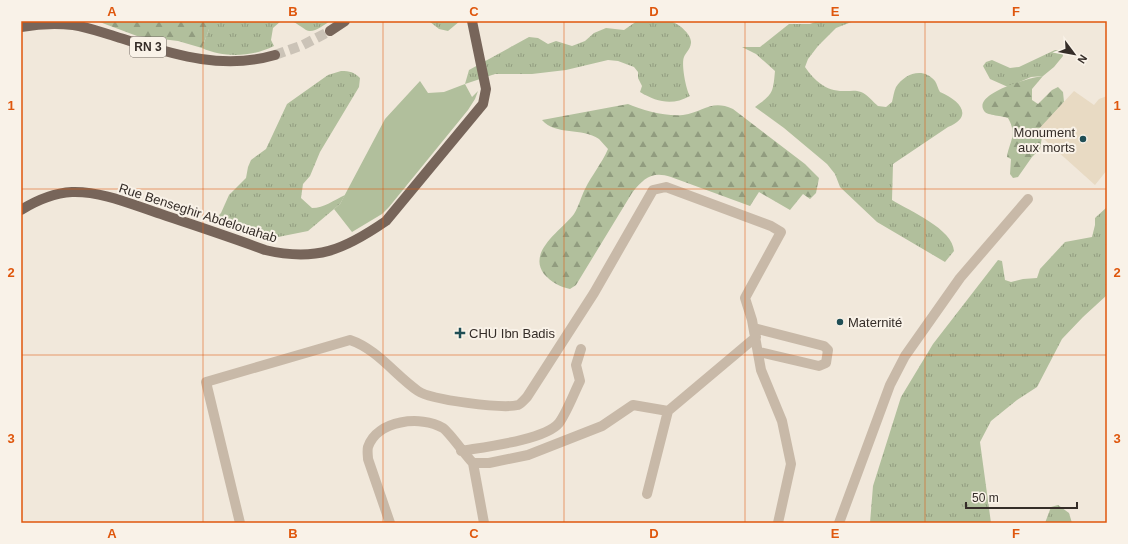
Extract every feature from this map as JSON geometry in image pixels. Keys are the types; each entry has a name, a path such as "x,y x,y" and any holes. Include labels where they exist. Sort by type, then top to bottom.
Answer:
{"main road":[{"path":"330,31 345,21"},
{"name":"Rue Benseghir Abdelouahab","path":"21,210 37,201 61,193 89,193 102,195 142,207 265,250 284,255 317,254 334,250 366,234 386,221 478,112 486,97 486,89 472,21"},
{"name":"RN 3","path":"21,27 43,24 75,26 175,55 205,61 247,62 276,55"}],"street":[{"path":"240,523 206,382 350,340 362,344 419,392 432,397 507,407 520,405 527,397 594,293 653,190 666,187 771,226 781,232 745,298 755,333 761,370 782,421 791,464 778,523"},
{"path":"839,523 890,385 905,356 960,278 1028,199"},
{"path":"755,333 824,346 828,350 826,363 818,366 759,352"},
{"path":"647,494 668,411 755,333"},
{"path":"461,451 501,444 545,433 559,423 580,380 576,365 581,349"},
{"path":"473,463 489,463 528,455 602,426 633,405 668,411"},
{"path":"390,523 368,459 367,448 373,438 387,427 404,422 427,422 443,429 473,463 484,523"}],"green space":[{"path":"97,21 209,21 209,29 202,48 178,41 137,36"},
{"path":"209,21 281,21 273,28 271,40 274,46 265,50 247,54 229,55 202,48 209,29"},
{"path":"291,21 330,21 312,31 309,31"},
{"path":"429,21 460,21 448,31 439,29"},
{"path":"637,21 669,21 680,26 687,32 691,43 684,57 683,65 688,93 690,96 671,102 665,102 652,98 640,92 642,86 638,78 638,72 634,67 618,61 608,60 566,70 532,74 495,74 465,84 469,70 529,37 538,38 548,44 556,41 572,46 585,41 594,33 606,28 624,30"},
{"path":"818,21 854,21 836,28 818,46 808,59 805,67 822,85 833,90 861,92 868,96 878,106 886,107 892,102 894,92 899,82 909,75 919,73 930,76 935,81 940,92 953,99 961,108 961,118 956,123 893,164 892,200 929,221 946,235 952,243 954,251 945,262 877,222 840,187 835,174 827,164 784,128 755,107 769,96 773,89 775,71 756,54 742,47 760,47 789,24 810,24"},
{"path":"1055,50 1062,50 1063,56 1054,67 1043,76 1031,77 1008,87 990,79 983,66 986,62 992,60 1010,68 1019,67"},
{"path":"341,71 352,72 358,76 360,78 359,87 320,152 310,176 303,184 301,198 312,208 316,208 345,195 340,204 308,231 263,240 212,222 221,213 229,195 246,178 251,160 266,149 287,104 328,75"},
{"path":"1043,76 1032,89 1032,100 1038,104 1052,90 1058,87 1063,92 1064,102 1037,132 1042,137 1040,149 1032,157 1018,177 1013,178 1010,174 1011,159 1007,157 1013,134 1011,124 1008,118 986,113 982,105 993,93 1016,83"},
{"path":"420,81 428,93 444,92 465,84 472,97 478,91 468,110 389,207 382,214 352,232 334,209 340,204 385,119"},
{"path":"628,104 640,109 670,115 683,115 719,105 733,109 805,164 819,178 816,193 810,199 803,194 790,210 759,192 750,206 671,177 664,175 653,175 640,183 632,193 576,285 570,289 563,287 553,282 544,274 540,265 540,257 548,241 574,214 585,189 608,149 599,139 592,135 554,128 542,120"},
{"path":"1107,207 1107,295 1062,339 1037,387 1017,400 991,421 980,442 991,523 870,523 873,486 901,397 933,344 998,260 1002,261 1005,280 1011,282 1037,278 1040,269 1065,242 1092,237 1095,218"},
{"path":"1058,505 1069,513 1072,523 1045,523 1051,507"}],"shaded area":[{"name":"Monument aux morts","path":"1074,91 1094,105 1099,99 1107,96 1107,170 1095,185 1036,132"}],"tunnel":[{"path":"275,55 303,45 330,31"}],"place":[{"name":"Monument aux morts","path":"1083,139"},
{"name":"Maternité","path":"840,322"},
{"name":"CHU Ibn Badis","path":"460,333"}]}
